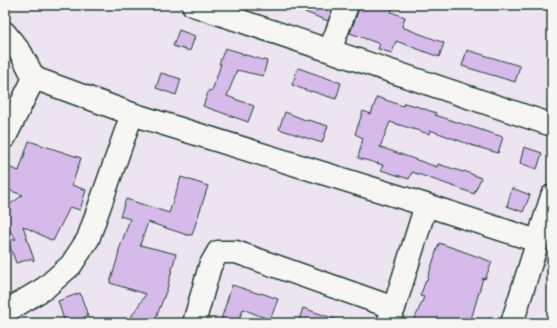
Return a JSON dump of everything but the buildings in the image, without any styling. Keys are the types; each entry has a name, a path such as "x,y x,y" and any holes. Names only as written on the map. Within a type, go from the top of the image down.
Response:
{"street":[{"path":"193,5 552,125"},
{"path":"330,50 347,5"},
{"path":"5,33 21,53 34,78 132,114 426,204 537,241"},
{"path":"5,137 34,78"},
{"path":"9,323 5,313 45,288 71,265 88,239 132,114"},
{"path":"512,323 552,196"},
{"path":"194,323 210,266 218,252 236,252 391,315 426,204"}]}
